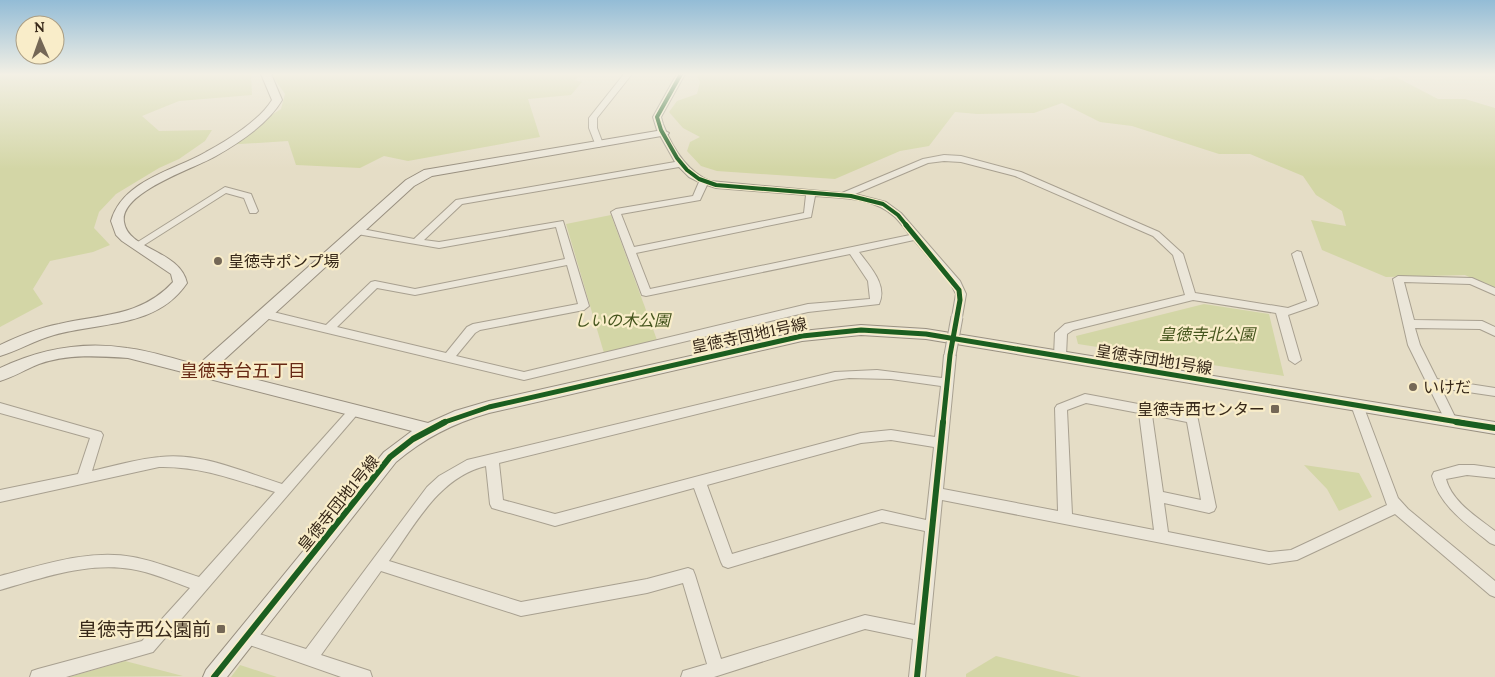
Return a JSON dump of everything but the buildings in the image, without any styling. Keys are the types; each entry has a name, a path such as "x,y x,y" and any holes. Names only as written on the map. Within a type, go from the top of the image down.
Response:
{"street":[{"path":"0,351 43,333 146,311 160,304 173,294 180,283 178,273 171,266 124,236 117,223 119,213 125,203 143,187 212,153 271,112 274,106"},
{"path":"599,144 593,128 593,118 603,106"},
{"path":"664,106 657,118 679,164 691,176 703,182 716,185 866,198 889,208 916,237 961,294 950,355 917,677"},
{"path":"202,371 410,183 428,173 663,133"},
{"path":"844,195 926,161 939,158 961,159 1018,174 1162,238 1178,254 1190,296"},
{"path":"416,242 459,202 679,164"},
{"path":"703,182 697,198 616,212 646,293 916,237"},
{"path":"138,245 225,190 248,196 253,211"},
{"path":"630,251 808,215 811,193"},
{"path":"357,231 439,245 560,223 584,306 471,330 448,358"},
{"path":"265,314 524,376 808,308 875,302 877,293 876,283 853,251"},
{"path":"1060,356 1061,333 1069,327 1187,299 1190,296 1289,312 1313,303 1297,254"},
{"path":"330,330 375,284 415,292 571,261"},
{"path":"1451,421 1414,345 1398,279 1472,281 1495,292"},
{"path":"1281,311 1295,360"},
{"path":"1409,324 1482,325 1495,332"},
{"name":"皇徳寺団地1号線","path":"214,677 390,457 407,442 428,429 452,418 489,407 758,345 838,331 862,330 926,334 1495,428"},
{"path":"0,375 38,358 59,353 80,351 128,353 428,429"},
{"path":"309,658 432,491 444,480 472,464 835,376 867,373 886,374 947,383"},
{"path":"1433,383 1495,392"},
{"path":"1064,518 1061,408 1085,398 1193,418 1209,507 1156,496"},
{"path":"1357,405 1387,492 1397,507 1495,590"},
{"path":"0,408 97,435 83,478"},
{"path":"38,677 148,647 355,410"},
{"path":"1145,410 1162,537"},
{"path":"492,460 497,504 555,520 862,438 891,435 941,443"},
{"path":"0,496 159,462 176,461 199,464 284,490"},
{"path":"1495,473 1471,470 1447,472 1439,476 1455,506 1495,539"},
{"path":"699,482 728,562 882,516 933,527"},
{"path":"936,493 1269,558 1292,556 1397,507"},
{"path":"0,583 85,563 111,561 132,563 202,585"},
{"path":"378,564 521,609 646,586 688,575 716,668"},
{"path":"689,677 865,622 922,634"},
{"path":"247,636 364,677"}],"green space":[{"path":"0,106 168,106 142,116 159,131 212,130 205,141 179,159 159,168 116,194 99,212 94,228 110,245 93,252 50,261 33,289 43,304 0,327"},
{"path":"282,106 530,106 540,137 408,161 384,156 360,168 296,165 288,141 224,145 281,109"},
{"path":"674,106 1055,106 1034,113 977,114 955,112 929,146 900,151 835,179 717,171 701,166 687,151 690,142 700,137 683,128 669,112"},
{"path":"1067,106 1487,106 1495,108 1495,289 1465,275 1386,277 1322,250 1311,220 1346,226 1342,211 1316,195 1303,176 1250,154 1219,154 1132,126 1100,122"},
{"name":"しいの木公園","path":"611,215 657,340 604,353 566,224"},
{"name":"皇徳寺北公園","path":"1204,304 1269,314 1284,376 1078,344 1076,336"},
{"path":"1304,465 1359,473 1372,497 1339,511 1327,489"},
{"path":"996,656 1081,677 966,677 966,674"},
{"path":"125,661 183,676 69,677"},
{"path":"240,665 277,677 231,677"}],"cycle path":[{"path":"663,106 657,117 660,127 672,151 682,165 699,179 716,185 851,196 883,204 898,215 959,290 960,300 950,355 917,677"},
{"path":"214,677 390,457 424,432 448,420 489,407 802,336 861,330 926,334 1495,428"}],"place":[{"name":"皇徳寺ポンプ場","path":"218,261"},
{"name":"いけだ","path":"1413,387"},
{"name":"皇徳寺西センター","path":"1275,409"},
{"name":"皇徳寺西公園前","path":"221,629"}],"district":[{"name":"皇徳寺台五丁目","path":"243,370"}]}
